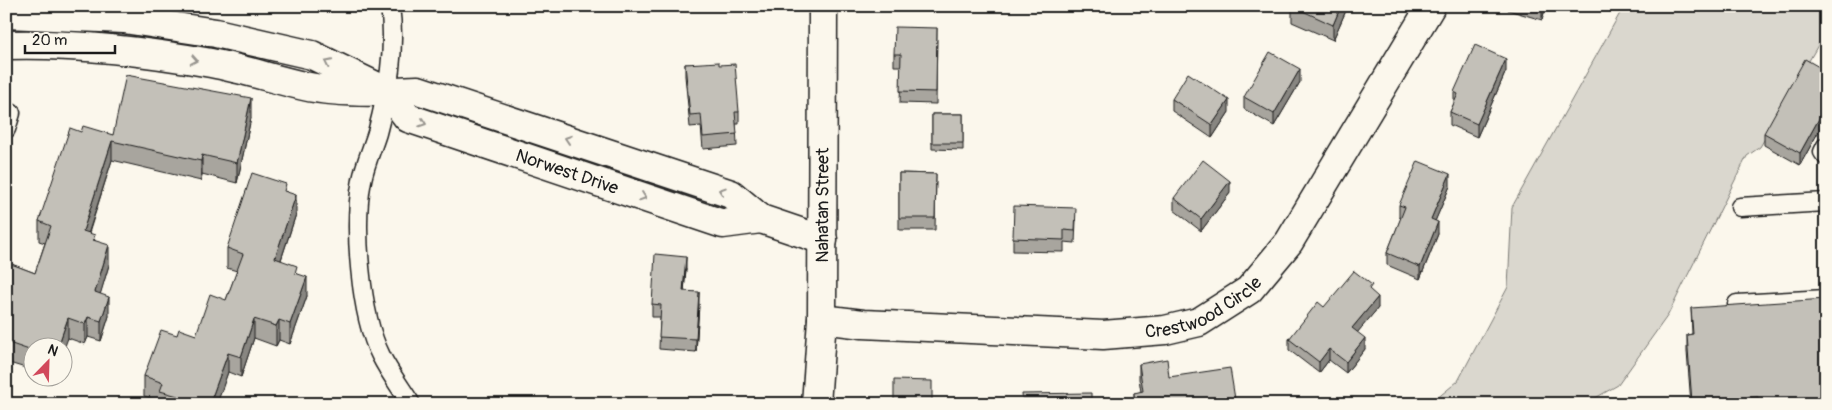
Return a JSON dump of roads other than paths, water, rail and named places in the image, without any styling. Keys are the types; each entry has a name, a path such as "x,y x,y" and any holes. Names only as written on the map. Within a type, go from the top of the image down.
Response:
{"street":[{"name":"Nahatan Street","path":"816,404 822,319 823,6"},
{"name":"Crestwood Circle","path":"822,319 863,324 1103,335 1165,330 1199,322 1249,290 1289,242 1431,6"},
{"name":"Norwest Drive","path":"6,14 124,19 216,33 312,55 388,92 408,118 724,224 760,219 822,240"},
{"path":"6,45 122,50 211,63 306,86 388,92"}],"lane":[{"path":"390,6 392,29 388,92 362,180 360,195 362,279 376,344 381,356 411,404"},
{"path":"1826,146 1823,152 1826,156"},
{"path":"1740,207 1826,202"},
{"path":"1736,304 1826,299"}]}
